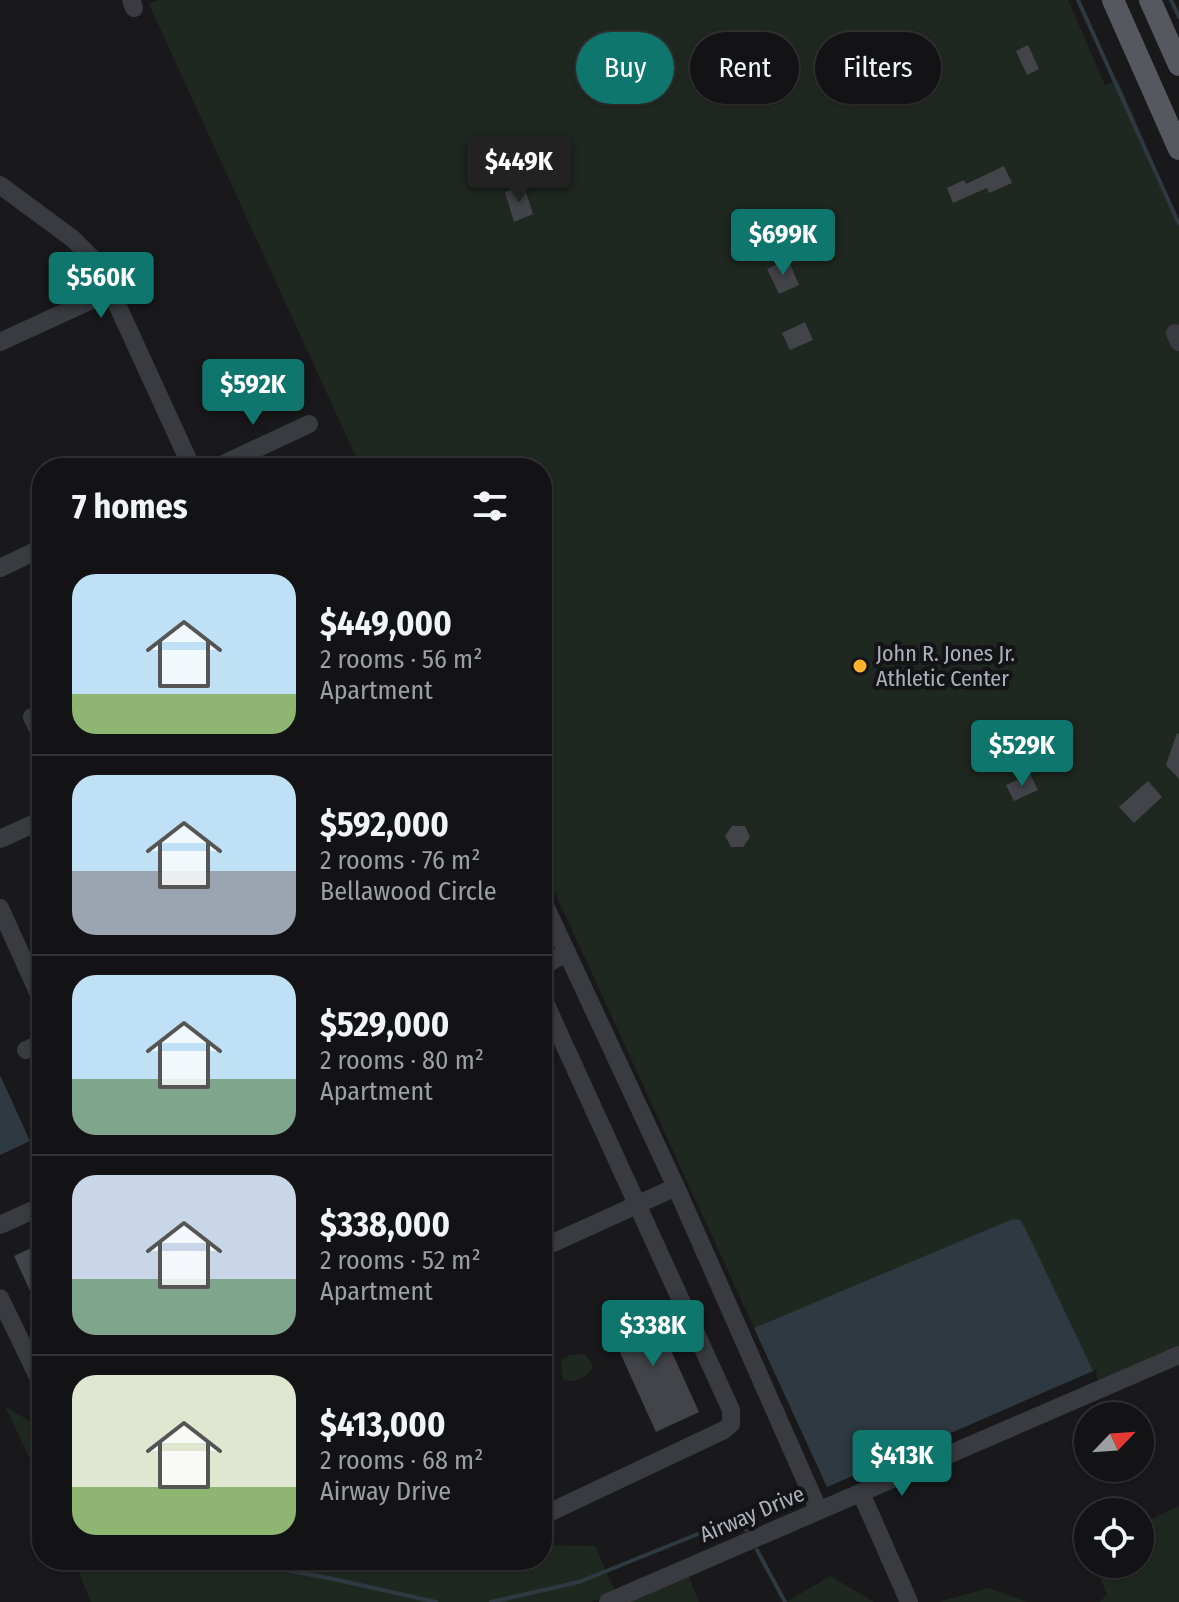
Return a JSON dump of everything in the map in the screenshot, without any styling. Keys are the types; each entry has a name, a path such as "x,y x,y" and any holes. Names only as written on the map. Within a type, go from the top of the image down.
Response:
{"main road":[{"path":"1113,0 1179,149"},
{"path":"1123,0 1135,11 1152,4 1174,42 1179,65"},
{"path":"1145,73 1168,98 1179,123"}],"street":[{"path":"0,185 73,239 93,259 111,291 187,458"},
{"path":"0,342 111,291"},
{"path":"236,458 309,424"},
{"path":"0,568 32,553"},
{"path":"0,839 32,825"},
{"path":"0,908 32,979"},
{"path":"552,920 676,1187 819,1511"},
{"path":"552,961 567,952"},
{"path":"552,1018 731,1410 731,1424 710,1438 552,1511"},
{"path":"552,1243 676,1187"},
{"path":"0,1225 32,1211"},
{"path":"0,1298 32,1364"},
{"name":"Airway Drive","path":"608,1602 1179,1355"},
{"path":"861,1493 909,1602"}],"shaded area":[{"name":"John R. Jones Jr. Athletic Center","path":"158,0 1068,0 1105,85 1118,80 1179,222 1179,1347 1099,1382 1097,1369 827,1487 552,886 552,458 356,458 149,4"},
{"path":"0,1075 30,1141 0,1155"},
{"path":"1013,1219 1020,1220 1026,1230 1093,1371 827,1487 754,1328"},
{"path":"585,1354 593,1366 588,1373 576,1380 563,1380 561,1360 570,1355"},
{"path":"5,1406 32,1423 32,1464"},
{"path":"1179,1506 1179,1602 1100,1602 1107,1594 1100,1578 1154,1578 1154,1518"},
{"path":"552,1545 595,1546 615,1592 591,1602 91,1602 78,1570 552,1570"},
{"path":"688,1575 699,1602 626,1602"},
{"path":"830,1576 874,1602 787,1602"},
{"path":"988,1588 1027,1602 939,1602"}],"building":[{"path":"1028,45 1039,69 1027,75 1016,51"},
{"path":"1004,166 1012,183 989,193 987,188 953,203 947,188 964,180 966,184"},
{"path":"524,186 533,214 514,222 505,192"},
{"path":"788,259 799,285 779,294 767,269"},
{"path":"805,322 813,340 790,350 782,333"},
{"path":"1179,734 1179,779 1166,765"},
{"path":"1030,774 1038,790 1014,801 1006,785"},
{"path":"1148,781 1162,797 1134,823 1119,807"},
{"path":"732,826 745,826 750,837 743,847 731,847 725,836"},
{"path":"32,1248 32,1295 14,1256"},
{"path":"650,1304 699,1412 656,1432 607,1324"}],"waterway":[{"path":"1078,0 1179,224"},
{"path":"1171,0 1179,17"},
{"path":"491,1602 579,1582 708,1530 741,1520 746,1530"},
{"path":"757,1550 785,1602"},
{"path":"284,1570 436,1602"}],"place":[{"name":"John R. Jones Jr. Athletic Center","path":"860,666"}]}
